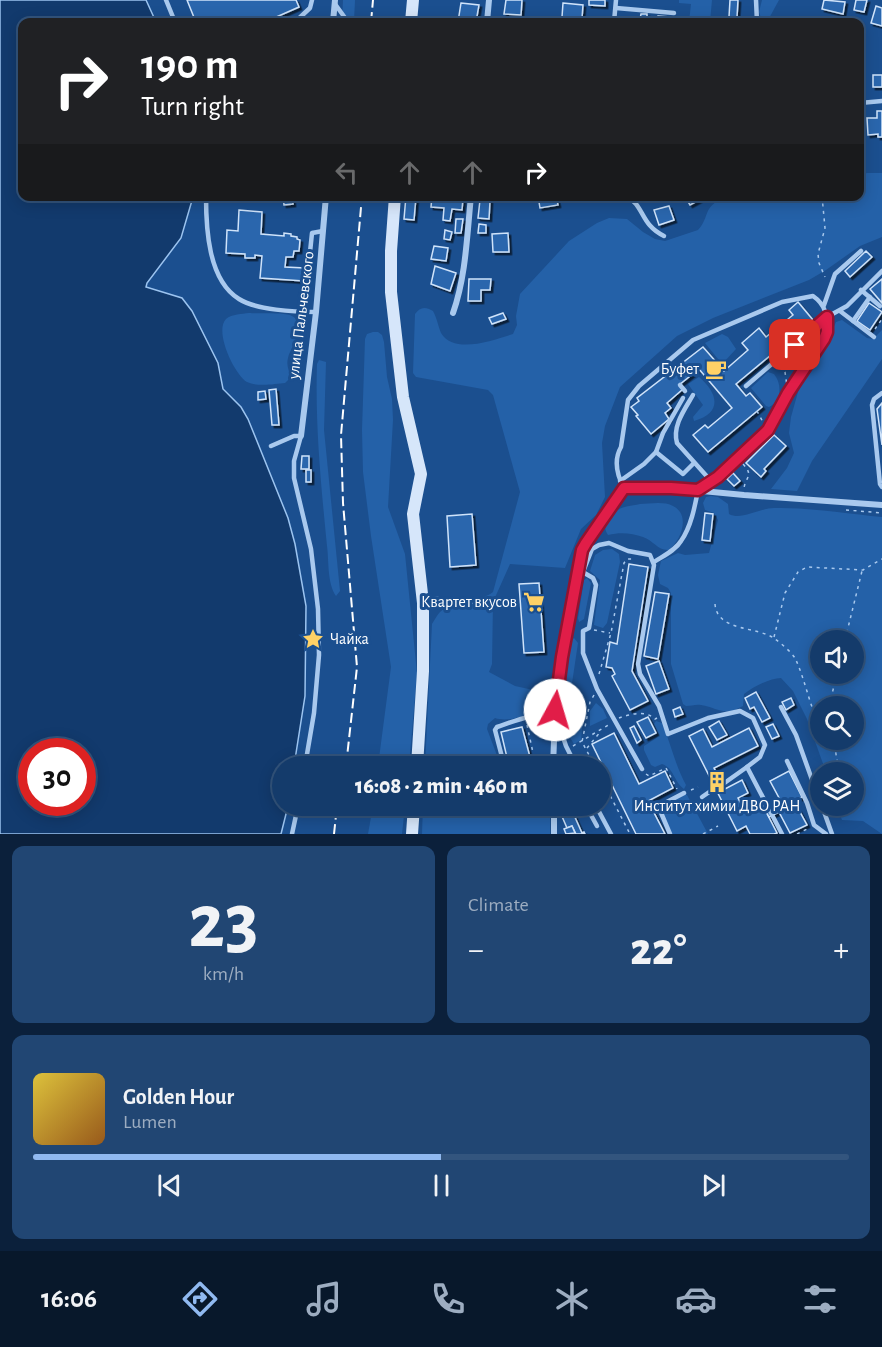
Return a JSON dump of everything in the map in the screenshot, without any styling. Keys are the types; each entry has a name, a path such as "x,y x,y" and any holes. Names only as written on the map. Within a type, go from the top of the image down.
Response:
{"main road":[{"path":"411,18 413,0"},
{"path":"395,201 391,292 403,398 421,474 413,514 423,598 423,671 418,756"},
{"path":"412,834 413,816"}],"street":[{"path":"487,18 489,0"},
{"path":"333,18 335,2"},
{"name":"улица Пальчевского","path":"300,436 316,312 326,201"},
{"path":"453,313 458,301 463,270 470,201"},
{"path":"553,756 555,713 562,657 586,543 624,488 671,488 882,505"},
{"path":"554,816 554,834"}],"lane":[{"path":"166,0 173,18"},
{"path":"299,18 310,8 312,0"},
{"path":"615,18 616,0"},
{"path":"756,0 757,18"},
{"path":"335,2 345,18"},
{"path":"616,8 674,13"},
{"path":"864,103 882,101"},
{"path":"206,201 207,238 213,263 236,298 253,305 316,312"},
{"path":"632,201 651,228 664,236"},
{"path":"309,262 312,233 323,231"},
{"path":"824,306 835,274 861,251"},
{"path":"746,386 827,317 840,311 882,271"},
{"path":"861,290 880,306"},
{"path":"624,488 616,473 628,400 639,386 693,340 782,302 813,296 824,306 827,317 827,332 824,339 788,393 768,430 739,459 698,490 692,515 682,540 654,562"},
{"path":"853,321 870,297"},
{"path":"840,311 872,336"},
{"path":"663,365 671,374"},
{"path":"680,385 685,391"},
{"path":"882,393 874,399 872,405 882,487"},
{"path":"693,396 676,427 675,437 677,443 711,481"},
{"path":"620,481 644,464 656,452 663,432 683,398"},
{"path":"271,446 294,436 300,436 294,461 294,478 311,549 318,609 319,655 314,713 307,756"},
{"path":"656,452 684,474 694,463"},
{"path":"642,769 597,689 584,652 583,631 589,628 596,585 593,578 580,571 592,549 609,543 628,551 650,555 654,562 638,664 640,674 659,706 668,734 708,718 740,711 753,718 765,745 760,757 723,784"},
{"path":"423,598 503,604"},
{"path":"781,707 796,735 810,774"},
{"path":"502,756 495,730 497,727 526,718 555,713 570,756"},
{"path":"787,761 807,802 814,825 826,834"},
{"path":"747,767 782,834"},
{"path":"702,796 715,788"},
{"path":"670,834 659,808 682,794"},
{"path":"292,834 296,816"},
{"path":"592,816 597,826"},
{"path":"601,816 611,834"},
{"path":"825,816 832,834"}],"path":[{"path":"823,201 825,228 818,254 824,274"},
{"path":"872,336 882,319"},
{"path":"779,358 785,372 788,393"},
{"path":"757,411 768,430"},
{"path":"739,459 750,476 744,486 744,495"},
{"path":"592,675 600,673 611,633 624,563 629,558 637,560"},
{"path":"773,638 785,593 798,572 807,567 863,570 882,559"},
{"path":"848,630 863,570"},
{"path":"715,604 717,613 724,622 773,638 794,656 810,704"},
{"path":"589,628 611,633"},
{"path":"590,756 582,742 590,702 597,689"},
{"path":"526,718 534,756"},
{"path":"586,748 602,730"},
{"path":"567,750 582,742"},
{"path":"642,769 649,776 666,768 682,794 698,787"},
{"path":"611,797 630,834"},
{"path":"703,834 718,826"},
{"path":"797,834 806,830"}],"shaded area":[{"path":"0,0 146,0 154,18 18,18 18,201 192,201 181,238 146,287 182,298 192,311 218,363 223,389 241,407 248,419 288,518 295,544 306,606 305,696 296,756 272,756 272,816 286,816 281,834 0,834"},
{"path":"343,0 355,0 354,18 342,18"},
{"path":"679,0 712,0 710,18 689,18 691,4 679,3"},
{"path":"762,0 779,0 769,18 761,18 759,12"},
{"path":"882,173 882,237 860,246 809,280 713,318 677,336 620,387 605,426 602,443 605,497 596,515 581,529 565,568 510,564 493,602 492,664 489,672 515,686 538,691 544,698 544,706 514,719 495,718 488,724 487,729 497,756 425,756 432,624 439,613 446,608 481,598 493,592 520,492 493,395 488,390 416,377 413,373 415,314 423,308 433,311 441,333 447,340 464,345 513,334 517,325 516,316 520,294 569,241 609,218 627,219 655,239 665,241 698,230 710,208 718,201 864,201 864,174"},
{"path":"249,313 284,314 297,320 300,331 287,361 291,377 285,383 251,384 242,377 231,362 222,333 223,325 231,316"},
{"path":"842,320 867,338 873,339 882,330 882,359 812,461 797,491 771,489 787,468 794,453 789,433 791,417 802,382 816,366 836,322"},
{"path":"378,332 382,335 392,399 388,507 405,554 417,673 410,756 379,756 391,667 363,472 362,430 367,334"},
{"path":"722,334 728,337 736,349 724,362 718,359 705,343"},
{"path":"813,335 816,335 816,339 808,353 800,361 791,365 791,358"},
{"path":"319,360 326,362 324,430 340,591 336,596 331,585 329,571 319,455 317,364"},
{"path":"768,372 777,378 779,387 776,400 769,407 751,388"},
{"path":"699,377 710,390 714,402 710,413 694,421 693,417 703,405 688,384"},
{"path":"706,497 718,497 728,504 729,514 734,516 787,508 882,517 882,834 863,821 842,820 841,816 864,816 864,762 822,762 818,750 864,750 864,696 810,696 810,727 793,691 781,678 767,681 748,691 744,694 743,706 731,711 683,704 671,664 671,593 668,588 660,584 658,575 661,561 678,553 685,555 709,553 718,520 714,513 705,510 703,503"},
{"path":"656,503 673,506 682,515 680,534 669,550 662,549 647,538 635,535 621,533 608,535 605,525 613,513 620,508"},
{"path":"612,549 619,554 620,562 607,623 603,628 594,625 600,580 590,571 595,555 603,550"},
{"path":"587,578 591,583 584,619 579,622 584,580"},
{"path":"574,638 578,643 571,690 585,699 581,740 574,744 569,736 562,695"},
{"path":"596,703 603,709 607,718 590,726 590,711"},
{"path":"656,721 662,723 686,785 684,789 666,766 651,765 644,750 644,746 659,735 654,724"},
{"path":"682,793 687,795 708,834 672,834 658,804"},
{"path":"371,816 404,816 402,834 368,834"},
{"path":"423,816 550,816 550,834 422,834"}],"building":[{"path":"187,0 296,0 299,7 274,18 194,18"},
{"path":"506,0 522,0 521,15 504,14"},
{"path":"589,0 605,0 605,6 589,5"},
{"path":"730,0 738,0 737,17 729,17"},
{"path":"824,0 845,2 843,14 822,9"},
{"path":"856,0 867,0 864,12 854,10"},
{"path":"461,3 479,5 477,18 459,18"},
{"path":"563,3 583,5 582,18 562,17"},
{"path":"876,6 882,8 882,26 871,23"},
{"path":"641,14 647,14 647,18 640,18"},
{"path":"873,75 882,75 882,87 873,87"},
{"path":"877,111 882,111 882,137 878,137 878,134 868,135 867,118 877,118"},
{"path":"284,201 293,201 293,204 284,205"},
{"path":"406,201 416,201 414,220 404,219"},
{"path":"432,201 463,201 462,210 452,209 450,221 443,220 444,208 431,207"},
{"path":"480,201 490,201 489,219 478,218"},
{"path":"539,201 557,201 558,205 540,208"},
{"path":"669,206 674,220 659,225 654,210"},
{"path":"239,210 262,212 261,234 284,236 284,233 291,234 300,240 299,251 294,251 293,257 286,257 285,267 305,268 304,281 260,278 262,256 255,255 255,258 245,258 245,254 226,253 227,230 238,231"},
{"path":"456,219 463,219 461,233 455,233"},
{"path":"479,224 486,225 486,233 478,233"},
{"path":"445,230 452,232 450,240 444,239"},
{"path":"508,233 509,252 493,252 492,234"},
{"path":"434,246 448,248 446,261 431,259"},
{"path":"866,251 872,257 850,277 845,271"},
{"path":"435,266 456,273 450,291 431,284"},
{"path":"469,279 491,279 490,290 481,290 481,301 468,301"},
{"path":"882,279 882,303 870,289"},
{"path":"798,302 813,320 736,384 746,396 750,393 762,407 708,452 693,435 705,425 708,428 732,408 699,369 679,385 683,389 667,403 671,408 665,413 669,419 651,434 636,416 638,415 631,407 639,401 637,398 703,347 724,371 748,350 742,343 759,328 766,337 793,315 789,310"},
{"path":"869,303 882,312 870,330 857,321"},
{"path":"503,313 506,319 492,324 489,318"},
{"path":"276,389 279,425 272,425 269,390"},
{"path":"265,391 266,399 258,400 258,392"},
{"path":"882,403 882,445 877,409"},
{"path":"774,435 786,446 764,469 766,471 761,477 746,463"},
{"path":"302,456 309,456 309,469 301,469"},
{"path":"306,470 311,470 311,482 306,482"},
{"path":"733,473 740,481 734,486 727,479"},
{"path":"705,513 713,514 710,541 702,540"},
{"path":"472,514 476,565 450,567 447,516"},
{"path":"629,564 648,567 632,671 648,701 630,710 612,676 615,674 612,668 606,667 610,642 617,644"},
{"path":"539,583 544,652 524,653 519,584"},
{"path":"655,592 669,594 658,659 644,656"},
{"path":"659,661 669,689 656,694 646,666"},
{"path":"756,692 770,718 762,722 754,707 750,709 745,698"},
{"path":"791,698 794,705 786,710 782,702"},
{"path":"680,707 683,714 675,717 673,710"},
{"path":"648,717 656,733 646,738 637,722"},
{"path":"719,721 727,735 717,740 709,727"},
{"path":"773,724 779,736 772,739 766,727"},
{"path":"634,726 641,740 637,743 630,728"},
{"path":"522,727 530,756 507,756 501,732"},
{"name":"Институт химии ДВО РАН","path":"749,728 758,746 714,768 725,789 742,780 748,793 738,798 746,813 762,804 777,833 774,834 750,834 746,826 737,831 689,736 703,729 712,747"},
{"path":"614,733 639,784 665,771 673,788 648,801 665,834 636,834 611,783 611,756 598,756 592,744"},
{"name":"Институт химии ДВО РАН","path":"789,771 802,797 794,801 807,825 790,833 779,812 785,809 770,781"},
{"path":"782,803 785,809 769,817 766,811"},
{"path":"562,816 574,816 582,833 585,834 576,834 572,826 567,828"},
{"path":"572,826 575,833 566,834 564,829"}],"railway":[{"path":"371,18 373,0"},
{"path":"347,756 357,667 343,503 341,435 362,201"},
{"path":"334,834 336,816"}],"place":[{"name":"Буфет","path":"716,369"},
{"name":"Квартет вкусов","path":"534,602"},
{"name":"Чайка","path":"313,639"},
{"name":"Институт химии ДВО РАН","path":"717,782"}],"route":[{"path":"555,710 562,657 582,550 586,543 624,488 698,490 739,459 768,430 788,393 824,339 828,325 827,317 795,345"}]}
